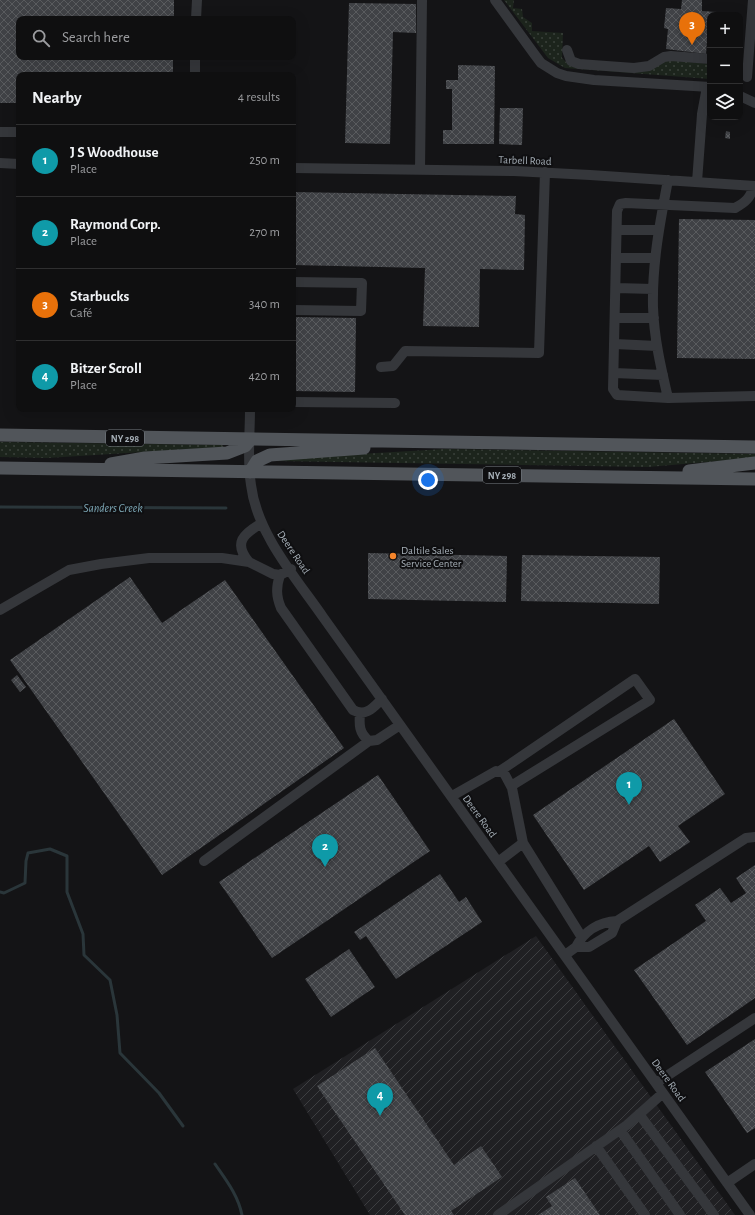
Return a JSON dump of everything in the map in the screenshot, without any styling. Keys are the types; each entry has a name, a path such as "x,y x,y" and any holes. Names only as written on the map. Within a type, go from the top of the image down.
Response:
{"main road":[{"name":"NY 298","path":"0,435 755,447"},
{"path":"75,469 145,458 227,453 245,446 250,440"},
{"path":"250,472 257,461 270,455 342,451 417,442"},
{"path":"644,477 755,463"},
{"name":"NY 298","path":"0,468 755,479"}],"street":[{"path":"196,16 197,0"},
{"path":"420,170 422,0"},
{"path":"495,0 541,63 557,73 594,80 707,87"},
{"path":"747,77 744,61 753,0"},
{"path":"567,50 571,61 580,64 634,68 648,66 664,57 671,56 707,59"},
{"path":"195,60 195,72"},
{"path":"697,182 702,114 707,95"},
{"path":"743,97 755,103"},
{"path":"0,132 16,132"},
{"path":"0,163 16,164"},
{"name":"Tarbell Road","path":"296,168 545,172 755,186"},
{"path":"381,367 393,366 405,351 539,353 545,172"},
{"path":"668,180 655,258 654,289 654,318 657,346 668,398"},
{"path":"755,186 750,198 745,203 735,208 664,204 620,204 617,211 614,344 614,389 617,395 668,398 755,396"},
{"path":"617,230 659,230"},
{"path":"616,258 655,258"},
{"path":"296,282 362,283 362,311 296,310"},
{"path":"616,288 654,289"},
{"path":"615,318 654,318"},
{"path":"614,344 657,346"},
{"path":"614,374 663,375"},
{"path":"296,402 395,403"},
{"name":"Deere Road","path":"250,412 250,472 255,505 262,523 291,569 400,725 750,1215"},
{"path":"262,523 247,532 242,540 242,554 250,562 272,574 280,574 291,569"},
{"path":"0,610 69,570 149,558 222,558 250,562"},
{"path":"280,574 277,584 277,597 281,608 353,710 360,714 368,712 382,699"},
{"path":"452,796 500,771 636,679 650,700 511,786"},
{"path":"360,714 359,724 362,736 369,741"},
{"path":"204,861 369,741 377,740 400,725"},
{"path":"500,771 504,773 511,786 523,843 581,936"},
{"path":"565,955 576,947 581,936 604,922 617,921 746,838 755,837"},
{"path":"498,862 523,843"},
{"path":"576,947 589,947 612,933 617,921"},
{"path":"656,1083 755,1018"},
{"path":"498,1215 620,1130 663,1093"},
{"path":"639,1114 714,1215"},
{"path":"620,1130 680,1215"},
{"path":"596,1146 645,1215"},
{"path":"728,1183 755,1164"}],"shaded area":[{"path":"504,0 514,0 513,8 522,9 523,17 532,23 532,31 563,33 562,58 570,66 639,72 667,60 707,64 707,79 565,68 548,58"},
{"path":"0,442 222,445 224,447 47,458 0,457"},
{"path":"445,449 755,454 755,458 648,467 274,461 274,459"},
{"path":"536,936 735,1215 370,1215 293,1089"}],"building":[{"path":"0,0 174,0 174,16 16,16 16,60 173,60 173,72 16,72 16,103 0,103"},
{"path":"682,0 702,0 702,11 716,12 707,12 706,54 666,49 668,29 664,28 666,8 681,9"},
{"path":"349,3 416,4 416,33 393,32 390,144 345,143"},
{"path":"458,65 495,66 494,144 443,144 443,130 452,130 452,89 446,89 446,80 458,80"},
{"path":"500,108 523,108 522,145 499,144"},
{"path":"726,131 730,132 730,139 725,138"},
{"path":"296,192 516,196 515,214 525,215 524,270 480,269 479,327 423,326 425,268 296,265"},
{"path":"679,219 755,220 755,359 677,358"},
{"path":"296,317 356,318 355,392 296,391"},
{"path":"368,553 507,556 506,602 368,599"},
{"path":"522,555 660,557 659,604 521,601"},
{"path":"130,577 162,623 225,580 344,748 162,875 10,660"},
{"path":"17,675 26,687 20,692 11,680"},
{"path":"674,719 725,794 678,826 690,842 660,862 649,846 584,890 533,815"},
{"path":"378,775 430,851 272,958 219,882"},
{"path":"755,865 755,998 687,1045 634,970 706,921 695,905 720,888 731,903 746,893 736,878"},
{"path":"440,874 459,902 466,897 482,922 396,979 366,936 360,940 354,932"},
{"path":"349,949 375,987 331,1017 305,979"},
{"path":"755,1039 755,1128 747,1133 705,1072"},
{"path":"375,1048 454,1165 481,1146 502,1177 451,1211 454,1215 405,1215 317,1086"},
{"path":"575,1178 600,1215 538,1215 552,1206 546,1197"}],"waterway":[{"name":"Sanders Creek","path":"0,507 226,508"},
{"path":"0,892 4,893 25,883 28,853 50,849 67,856 67,892 83,934 84,955 110,980 117,1015 120,1053 159,1093 183,1126"},
{"path":"215,1164 235,1194 242,1215"}],"place":[{"name":"Starbucks","path":"692,45"},
{"name":"Daltile Sales Service Center","path":"393,556"},
{"name":"J S Woodhouse","path":"629,805"},
{"name":"Raymond Corp.","path":"325,867"},
{"name":"Bitzer Scroll","path":"380,1116"}]}
